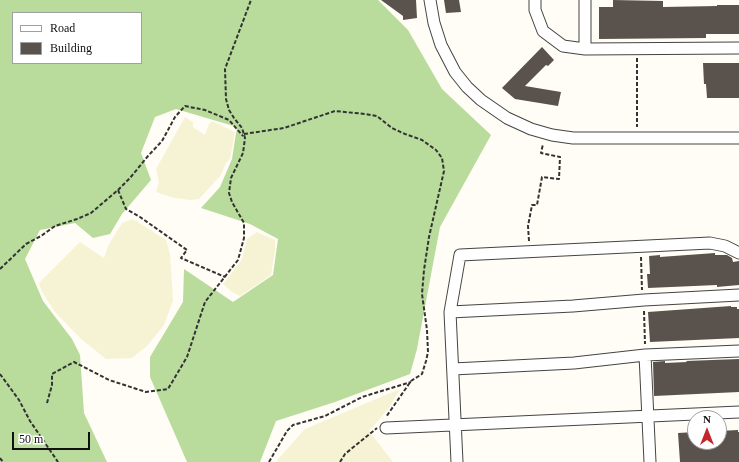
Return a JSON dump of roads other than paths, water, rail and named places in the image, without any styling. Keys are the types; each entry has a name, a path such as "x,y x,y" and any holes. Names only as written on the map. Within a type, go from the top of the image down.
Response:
{"street":[{"path":"430,0 434,23 441,45 455,72 467,87 481,100 507,118 531,130 573,138 739,138"},
{"path":"535,0 535,10 543,31 563,46 586,49 739,48"},
{"path":"585,0 586,49"},
{"path":"457,462 450,312 460,256 710,243 725,246 739,253"},
{"path":"450,312 573,306 644,300 739,296"},
{"path":"453,369 574,363 645,355 739,351"},
{"path":"645,355 650,462"},
{"path":"384,424 455,426 739,412"}]}
